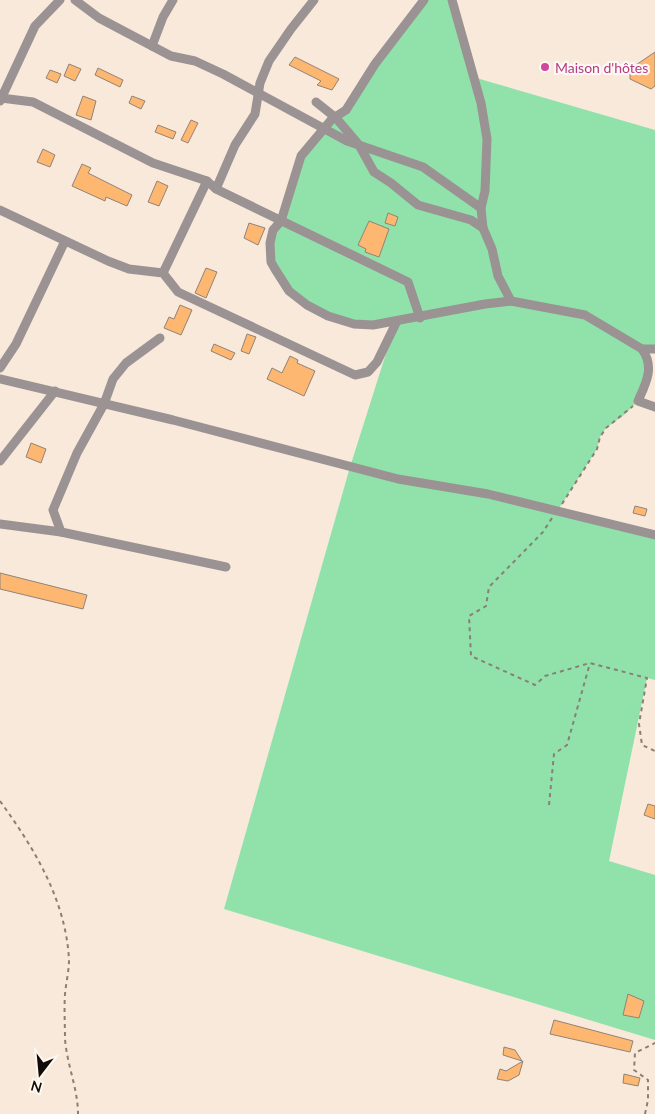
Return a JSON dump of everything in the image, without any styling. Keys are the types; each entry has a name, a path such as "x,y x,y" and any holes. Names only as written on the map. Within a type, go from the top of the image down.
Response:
{"street":[{"path":"60,0 35,26 0,100 33,102 153,163 207,181 216,189 408,282 420,318"},
{"path":"75,0 99,18 171,56 195,61 347,141 423,167 481,208"},
{"path":"152,46 163,17 173,0"},
{"path":"216,189 235,145 255,114 258,94 269,61 314,0"},
{"path":"424,0 376,64 346,110 325,128 301,156 280,221 273,230 270,242 270,262 289,291 307,305 328,316 354,324 373,325 511,301 586,316 642,349 648,357 650,369 638,401 655,407"},
{"path":"452,0 481,103 486,138 486,192 481,208 483,228 492,249 496,271 511,301"},
{"path":"316,102 336,118 360,145 374,172 418,205 471,220 483,228"},
{"path":"163,273 207,181"},
{"path":"0,210 129,270 163,273 178,292 355,375 368,372 377,362 397,321"},
{"path":"0,368 16,344 65,241"},
{"path":"61,532 53,510 114,379 126,362 160,338"},
{"path":"642,349 655,349"},
{"path":"0,379 173,420 398,479 488,494 558,510 585,519 655,534"},
{"path":"0,461 55,391"},
{"path":"0,524 61,532 226,567"}],"path":[{"path":"638,401 624,415 606,428 600,437 596,449 543,532 489,587 486,606 469,616 471,656 535,685 545,676 590,663 647,678 639,724 642,745 655,751"},
{"path":"549,805 554,754 567,745 590,663"},
{"path":"0,801 43,868 58,899 69,961 64,1013 65,1037 68,1064 79,1103 78,1114"},
{"path":"645,1114 648,1100 648,1080 634,1070 636,1053 655,1043"}],"green space":[{"path":"424,0 451,0 473,77 655,130 655,349 643,349 650,369 638,401 624,415 606,428 600,437 597,449 558,510 655,535 655,680 647,678 609,861 655,875 655,1040 224,909 350,467 396,322 359,324 307,305 275,269 270,243 301,156 346,110"}],"building":[{"path":"655,52 655,86 651,89 630,79 630,69"},
{"path":"295,57 339,79 332,90 317,85 321,81 289,65"},
{"path":"69,64 81,69 75,81 64,76"},
{"path":"98,68 123,80 120,87 95,75"},
{"path":"50,70 61,74 57,83 46,78"},
{"path":"83,96 96,101 91,120 76,115"},
{"path":"132,96 145,101 141,109 129,103"},
{"path":"191,120 198,123 188,143 181,140"},
{"path":"158,125 176,132 173,139 155,132"},
{"path":"43,149 55,155 50,167 37,162"},
{"path":"82,164 91,168 88,173 132,195 127,206 106,197 105,201 72,186"},
{"path":"157,181 168,186 159,206 148,202"},
{"path":"388,213 398,217 395,226 385,223"},
{"path":"369,221 389,229 379,257 365,252 366,249 358,245"},
{"path":"249,223 265,228 258,245 244,238"},
{"path":"206,268 217,272 206,298 195,293"},
{"path":"180,305 192,310 181,335 164,328 169,317 174,319"},
{"path":"247,334 256,337 249,354 241,351"},
{"path":"214,344 235,353 231,360 211,351"},
{"path":"290,356 298,360 297,363 315,371 304,396 267,379 272,368 282,373"},
{"path":"31,443 46,449 41,463 26,457"},
{"path":"635,506 647,509 645,516 633,513"},
{"path":"0,573 87,595 83,609 0,589"},
{"path":"648,804 655,806 655,819 644,815"},
{"path":"628,994 644,1001 639,1018 623,1015"},
{"path":"554,1020 633,1041 630,1052 550,1034"},
{"path":"504,1047 515,1050 522,1061 503,1055"},
{"path":"523,1061 519,1075 508,1081 497,1079 500,1069 506,1071"},
{"path":"624,1074 640,1078 638,1086 623,1083"}],"place":[{"name":"Maison d'hôtes","path":"545,67"}]}
